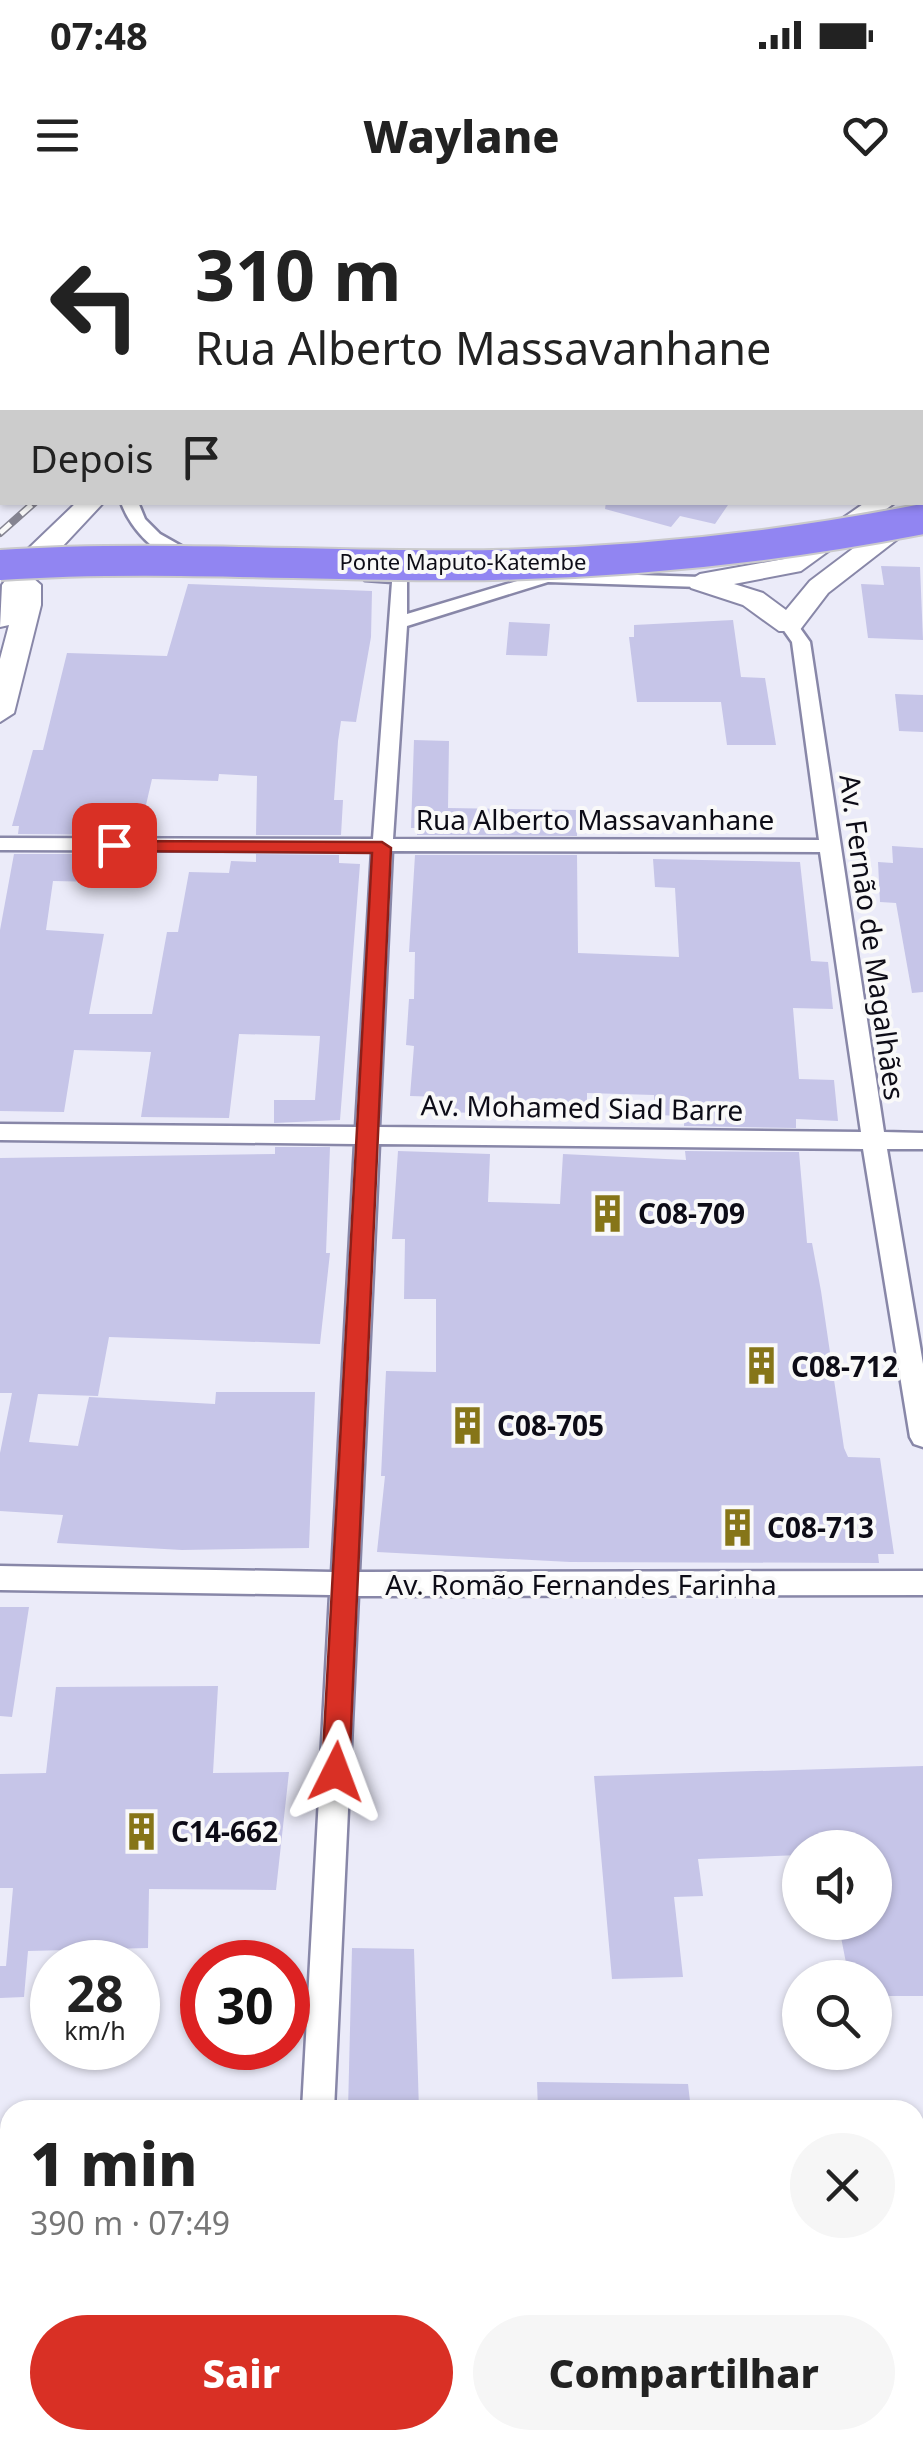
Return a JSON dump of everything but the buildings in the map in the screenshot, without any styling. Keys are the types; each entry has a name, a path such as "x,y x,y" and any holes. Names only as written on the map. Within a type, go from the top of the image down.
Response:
{"highway":[{"name":"Ponte Maputo-Katembe","path":"10,561 660,544 778,532 923,506"},
{"name":"Ponte Maputo-Katembe","path":"10,561 652,560 773,549 923,519"}],"main road":[{"path":"10,561 41,550 89,505"},
{"path":"700,582 792,565 880,505"},
{"path":"700,582 753,599 789,625 819,587 923,506"},
{"path":"0,619 10,561"},
{"path":"0,713 28,604 10,561"}],"street":[{"path":"130,505 131,513 164,546 187,558 246,574 401,577 382,848 319,2100"},
{"path":"398,622 548,577 700,582"},
{"name":"Av. Fernão de Magalhães","path":"789,625 801,642 857,1018 870,1141 923,1437"},
{"name":"Rua Alberto Massavanhane","path":"0,844 382,848 829,846"},
{"name":"Av. Mohamed Siad Barre","path":"0,1132 923,1141"},
{"name":"Av. Romão Fernandes Farinha","path":"0,1578 345,1584 923,1583"}],"railway":[{"path":"0,533 32,505"}],"place":[{"name":"C08-709","path":"608,1213"},
{"name":"C08-712","path":"761,1366"},
{"name":"C08-705","path":"467,1425"},
{"name":"C08-713","path":"737,1527"},
{"name":"C14-662","path":"141,1831"}],"route":[{"path":"114,845 382,848 336,1772"}]}
